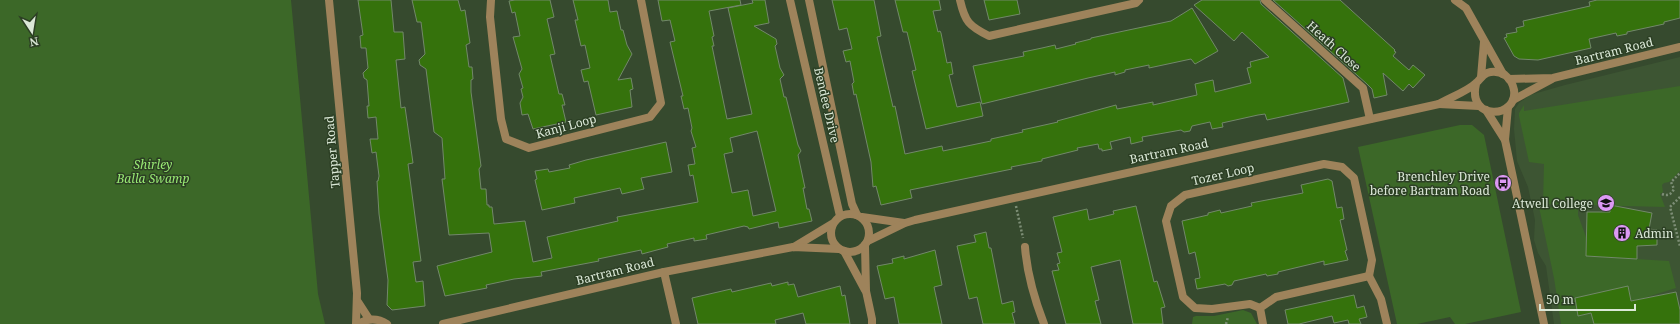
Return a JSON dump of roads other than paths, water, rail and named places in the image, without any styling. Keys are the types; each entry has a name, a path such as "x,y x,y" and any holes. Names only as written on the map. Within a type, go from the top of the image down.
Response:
{"street":[{"name":"Tapper Road","path":"329,0 358,302 358,324"},
{"name":"Kanji Loop","path":"491,0 490,17 501,119 506,139 529,148 650,117 661,103 641,0"},
{"name":"Bendee Drive","path":"790,0 840,216"},
{"name":"Bendee Drive","path":"809,0 852,204 859,216"},
{"path":"960,0 964,17 973,28 989,36 1136,3 1139,0"},
{"name":"Heath Close","path":"1265,0 1363,88 1370,119"},
{"path":"1455,0 1466,8 1484,42 1513,85 1515,93 1510,104 1505,140 1544,324"},
{"path":"1484,42 1478,81 1474,91 1475,99 1505,140"},
{"name":"Bartram Road","path":"1506,76 1553,78 1680,47"},
{"path":"1478,81 1487,73 1495,72 1506,76"},
{"name":"Bartram Road","path":"1510,104 1553,78"},
{"name":"Bartram Road","path":"866,243 905,223 1438,104 1478,81"},
{"name":"Bartram Road","path":"1438,104 1483,108"},
{"path":"1483,108 1494,112 1501,111 1510,104"},
{"name":"Tozer Loop","path":"1260,308 1250,304 1212,309 1196,308 1183,297 1166,220 1171,206 1185,195 1324,164 1342,167 1354,178 1372,260 1369,276"},
{"path":"866,243 858,251 842,250 835,246 830,235 832,224 840,216 846,214 859,216 869,228 866,243 866,291 872,324"},
{"name":"Bartram Road","path":"859,216 905,223"},
{"name":"Bartram Road","path":"793,248 832,224"},
{"path":"1025,247 1027,271 1035,301 1044,324"},
{"name":"Bartram Road","path":"443,324 664,272 793,248 842,250"},
{"path":"842,250 866,291"},
{"path":"664,272 676,324"},
{"path":"1263,324 1260,308 1276,297 1369,276 1381,299 1387,324"},
{"name":"Tapper Road","path":"358,302 369,319"},
{"path":"358,324 369,319 377,319 387,324"}],"place":[{"name":"Brenchley Drive before Bartram Road","path":"1503,183"},
{"name":"Atwell College","path":"1606,203"},
{"name":"Admin","path":"1622,233"}],"park label":[{"name":"Shirley Balla Swamp","path":"153,171"}]}
